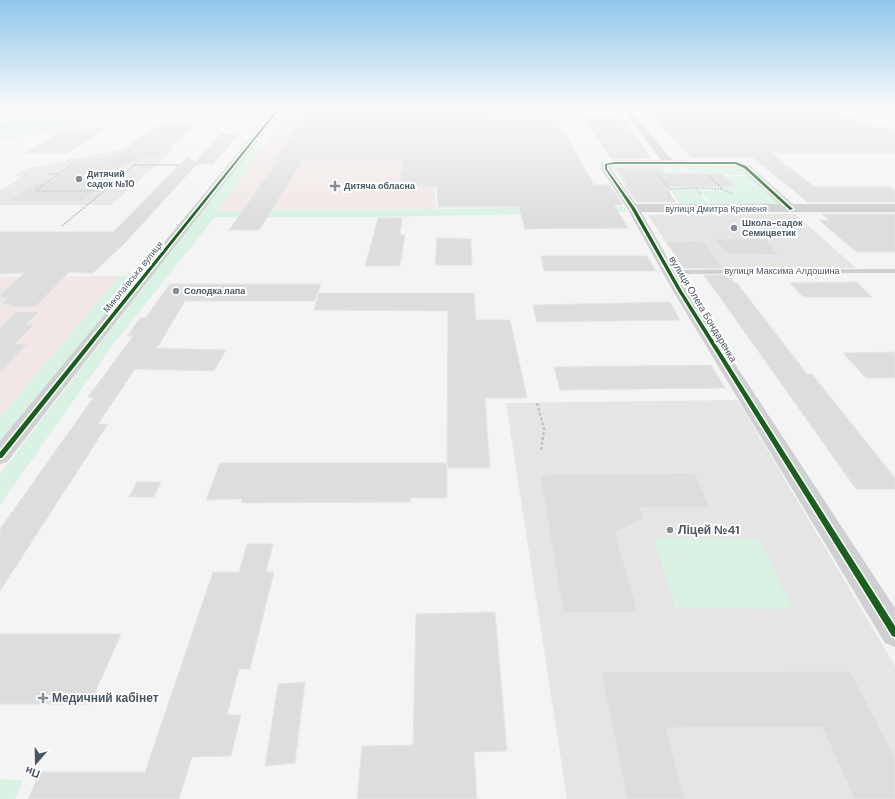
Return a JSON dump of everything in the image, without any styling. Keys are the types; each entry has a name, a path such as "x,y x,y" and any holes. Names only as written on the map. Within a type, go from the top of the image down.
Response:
{"street":[{"name":"Миколаївська вулиця","path":"0,456 249,145"},
{"path":"651,145 667,168"},
{"name":"вулиця Олега Бондаренка","path":"791,209 745,167 735,163 667,168 614,163 606,165 606,169 633,208 669,272 895,633"},
{"name":"вулиця Дмитра Кременя","path":"633,208 895,208"}],"lane":[{"name":"вулиця Максима Алдошина","path":"669,272 895,271"}],"path":[{"path":"62,226 104,191 139,160 78,160 35,191 104,191"},
{"path":"134,165 178,165"},
{"path":"667,168 657,173 669,189"},
{"path":"708,173 722,189 720,189"},
{"path":"49,174 59,174"},
{"path":"696,188 720,189 738,195"},
{"path":"537,403 544,429 540,451"}],"shaded area":[{"name":"Дитяча обласна","path":"265,145 435,145 436,209 217,211"},
{"name":"Дитячий садок №10","path":"128,148 176,148 111,205 0,205 0,191 22,177 15,176 28,168"},
{"name":"Школа-садок Семицветик","path":"795,214 856,268 684,269 648,215"},
{"path":"120,276 0,417 0,277"},
{"name":"Ліцей №41","path":"738,400 895,666 895,799 567,799 506,403"}],"green space":[{"path":"265,146 217,211 627,207 625,212 377,217 215,217 112,346 0,505 0,474 251,148"},
{"path":"676,165 681,172 673,173 671,170 673,168 667,167 662,168 670,173 655,173 667,189 664,191 642,185 624,185 612,166"},
{"path":"682,165 735,165 748,175 711,175 709,172 697,173 688,170"},
{"path":"712,176 749,176 781,205 712,205 698,189 714,191 713,189 721,189 729,193 723,189"},
{"path":"672,189 695,189 696,190 690,197 697,191 709,205 681,205 671,191"},
{"path":"120,276 137,276 0,443 0,417"},
{"path":"654,538 759,539 793,609 675,608"},
{"path":"0,779 23,781 15,799 0,799"}],"building":[{"path":"39,145 79,145 68,153 26,153"},
{"path":"130,145 172,145 158,157 137,157 82,202 9,201 35,184 47,184 78,162 107,162"},
{"path":"211,145 229,145 213,164 197,164 124,244 93,273 69,272 35,307 8,307 11,304 2,304 9,297 0,298 0,295 24,273 0,274 0,232 113,232 188,156 195,162"},
{"path":"284,145 572,145 594,185 610,185 623,205 614,205 628,228 525,229 519,207 438,207 437,186 400,186 403,160 303,160 259,230 229,230 278,160 275,160"},
{"path":"602,145 642,145 651,158 611,159"},
{"path":"680,145 895,145 895,153 770,153 815,187 889,187 895,190 895,202 808,202 753,158 692,158"},
{"path":"616,168 658,168 662,173 722,174 736,187 664,187 676,202 637,202 624,185 628,185"},
{"path":"821,214 895,214 895,252 856,252 819,220 830,220"},
{"path":"378,218 402,218 400,235 405,235 400,266 365,266"},
{"path":"437,238 471,239 472,265 435,265"},
{"path":"715,239 765,239 779,255 727,254"},
{"path":"703,241 723,268 684,268 666,242"},
{"path":"541,256 647,256 656,271 544,271"},
{"path":"704,275 729,275 735,283 737,283 807,374 812,374 895,478 895,489 856,489"},
{"path":"857,282 872,297 803,297 790,283"},
{"path":"170,284 321,284 315,301 185,301 157,348 226,350 214,371 135,369 98,424 108,424 0,591 0,529 93,398 88,397 133,336 127,336 140,318 146,317"},
{"path":"319,293 474,293 476,320 510,320 527,398 485,398 490,468 447,468 448,311 314,310"},
{"path":"670,302 680,320 537,322 533,305"},
{"path":"16,312 39,312 26,325 34,325 15,344 27,344 0,372 0,328"},
{"path":"895,352 895,378 866,378 843,353"},
{"path":"711,365 725,388 560,390 554,367"},
{"path":"220,463 447,463 447,498 411,498 411,502 241,503 242,499 206,500"},
{"path":"695,473 710,508 640,508 644,518 615,533 638,612 563,613 540,475"},
{"path":"137,482 161,482 154,497 129,497"},
{"path":"247,544 273,544 266,572 274,572 250,669 239,669 227,715 241,715 231,756 192,757 179,799 28,799 40,772 145,772 213,572 239,572"},
{"path":"495,612 507,751 474,752 477,799 357,799 362,746 413,745 416,614"},
{"path":"0,634 121,634 90,704 0,704"},
{"path":"850,671 895,757 895,799 854,799 822,727 666,728 685,799 627,799 601,672"},
{"path":"305,682 295,763 265,766 278,684"}],"cycle path":[{"path":"0,456 249,145"},
{"path":"791,209 745,167 735,163 614,163 606,165 606,169 633,208 680,291 895,633"}],"place":[{"name":"Дитячий садок №10","path":"79,179"},
{"name":"Дитяча обласна","path":"335,186"},
{"name":"Школа-садок Семицветик","path":"734,228"},
{"name":"Солодка лапа","path":"176,291"},
{"name":"Ліцей №41","path":"670,530"},
{"name":"Медичний кабінет","path":"43,698"}]}
